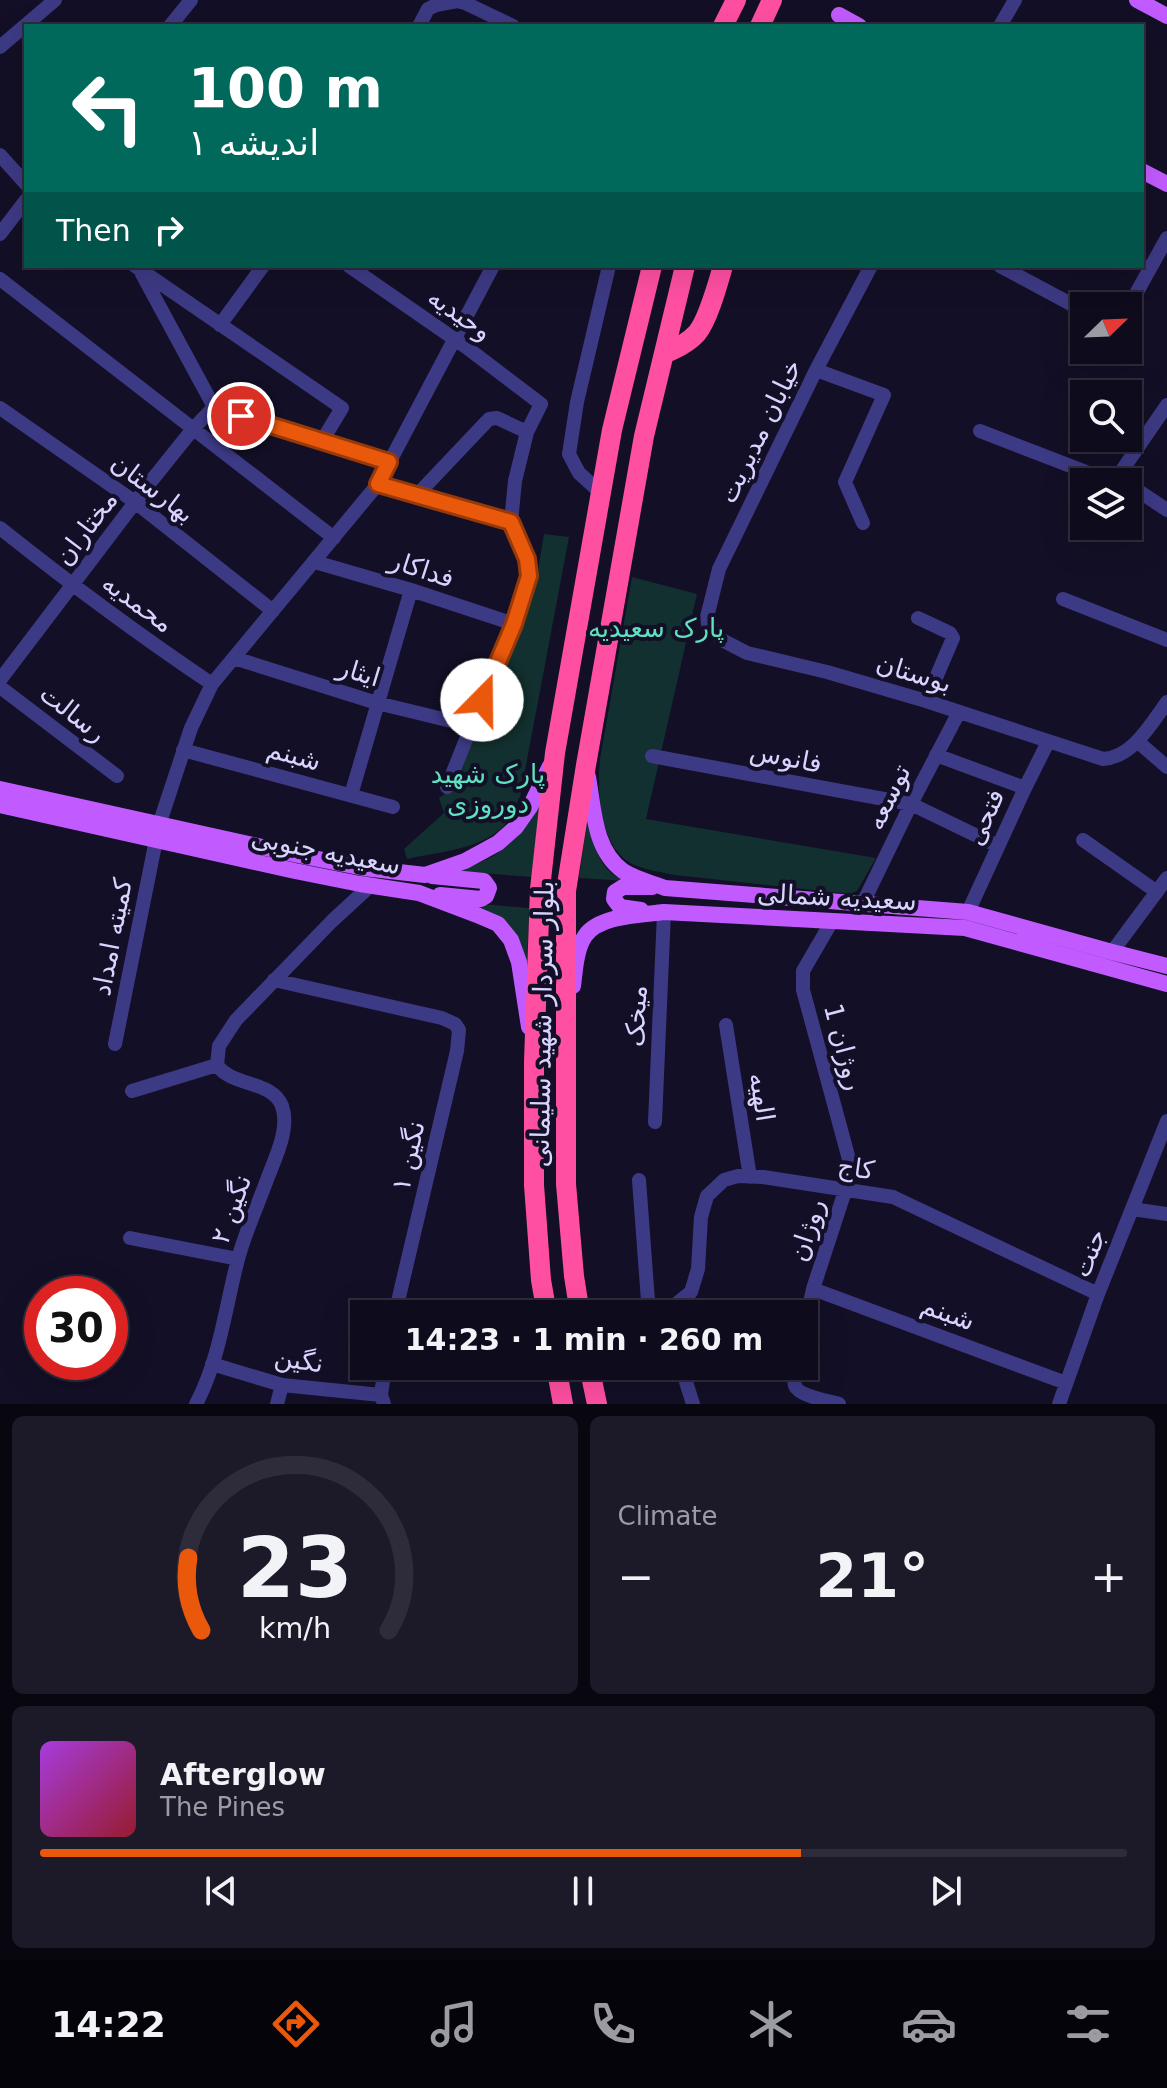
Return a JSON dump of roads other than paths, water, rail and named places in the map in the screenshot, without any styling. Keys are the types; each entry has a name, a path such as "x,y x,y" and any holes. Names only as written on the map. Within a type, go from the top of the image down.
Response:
{"highway":[{"path":"724,24 736,0"},
{"name":"بلوار سردار شهید سلیمانی","path":"545,1300 534,1185 534,1062 540,889 555,753 612,430 652,268"},
{"name":"بلوار سردار شهید سلیمانی","path":"578,1300 566,1184 566,891 644,436 685,268"},
{"path":"664,354 681,347 699,331 722,268"},
{"path":"559,1380 563,1404"},
{"path":"592,1380 597,1404"}],"main road":[{"path":"1137,0 1167,16"},
{"path":"839,15 855,24"},
{"path":"1144,172 1167,184"},
{"name":"سعیدیه جنوبی","path":"0,805 364,868 425,875 479,854 516,827 530,807 555,753"},
{"name":"سعیدیه شمالی","path":"586,765 598,835 607,856 625,872 665,888 968,912 1110,960 1167,984"},
{"name":"سعیدیه جنوبی","path":"0,789 370,886 419,893 498,924 511,940 519,962 534,1062"},
{"path":"419,893 481,899 489,891 484,881 425,875"},
{"path":"664,912 620,907 614,895 623,887 665,888"},
{"name":"سعیدیه شمالی","path":"567,1015 579,950 585,935 596,925 619,918 664,912 965,928 1110,960 1167,966"}],"street":[{"path":"172,24 191,0"},
{"path":"1001,24 1015,0"},
{"path":"420,24 428,9 457,1 509,24"},
{"path":"30,24 46,2"},
{"path":"0,47 24,32"},
{"path":"0,155 24,182"},
{"path":"0,234 24,203"},
{"path":"1137,292 1167,238"},
{"path":"138,268 342,408 322,441"},
{"path":"138,268 214,407 389,462"},
{"path":"220,325 262,268"},
{"name":"وحیدیه","path":"352,268 541,404 527,432"},
{"name":"کمیته امداد","path":"115,1044 158,832 191,728 212,684 378,484 492,268"},
{"path":"601,493 579,473 569,454 577,402 609,268"},
{"name":"خیابان مدیریت","path":"708,624 719,569 816,370 870,268"},
{"path":"1004,268 1070,304"},
{"path":"0,279 334,538"},
{"path":"816,370 884,395 845,482 863,523"},
{"path":"1123,468 1167,405"},
{"name":"مختاران","path":"1,678 135,502 214,407"},
{"name":"بهارستان","path":"0,408 135,502 273,611"},
{"path":"417,495 489,419 497,418 527,432 515,481 511,522 527,559 529,576 514,624 447,787"},
{"path":"980,431 1076,468"},
{"path":"378,484 511,522"},
{"path":"1142,493 1166,508"},
{"name":"محمدیه","path":"0,528 72,586 212,684"},
{"name":"فداکار","path":"315,562 514,624"},
{"path":"351,795 411,590"},
{"path":"1063,599 1167,640"},
{"path":"918,618 950,633 953,638 926,701"},
{"name":"بوستان","path":"708,624 722,640 747,653 926,701 1103,759 1112,759 1137,741"},
{"name":"ایثار","path":"234,658 377,703 472,726"},
{"name":"رسالت","path":"1,678 117,776"},
{"path":"1167,702 1137,741 1167,767"},
{"name":"توسعه","path":"862,905 959,712"},
{"name":"فتحی","path":"968,912 1048,742"},
{"name":"شبنم","path":"183,750 393,807"},
{"path":"936,755 1025,788"},
{"name":"فانوس","path":"652,756 911,804 998,846"},
{"path":"1083,840 1157,892"},
{"path":"1110,960 1167,878"},
{"path":"132,1091 217,1065 217,1051 228,1030 370,886"},
{"name":"میخک","path":"655,1122 664,912"},
{"name":"روژان 1","path":"832,921 803,971 803,990 850,1163 845,1191"},
{"name":"نگین ۱","path":"274,980 442,1018 457,1025 460,1032 398,1300"},
{"name":"الهیه","path":"726,1025 750,1177"},
{"name":"نگین ۲","path":"196,1404 212,1364 238,1259 280,1145 284,1122 284,1111 272,1093 236,1080 219,1070 217,1065"},
{"name":"جنت","path":"1059,1404 1098,1294 1167,1121"},
{"name":"کاج","path":"682,1300 691,1292 698,1269 701,1217 707,1196 724,1180 738,1176 893,1197 1098,1294"},
{"path":"639,1180 656,1300"},
{"name":"روژان","path":"811,1300 845,1191"},
{"path":"1132,1209 1167,1214"},
{"path":"130,1238 238,1259"},
{"name":"شبنم","path":"813,1289 1066,1383"},
{"name":"نگین","path":"212,1364 282,1385 382,1399"},
{"path":"685,1380 693,1404"},
{"path":"794,1380 796,1389 801,1393 839,1404"},
{"path":"277,1404 282,1385"}],"park label":[{"name":"پارک سعیدیه","path":"656,628"},
{"name":"پارک شهید دوروزی","path":"488,789"}]}
